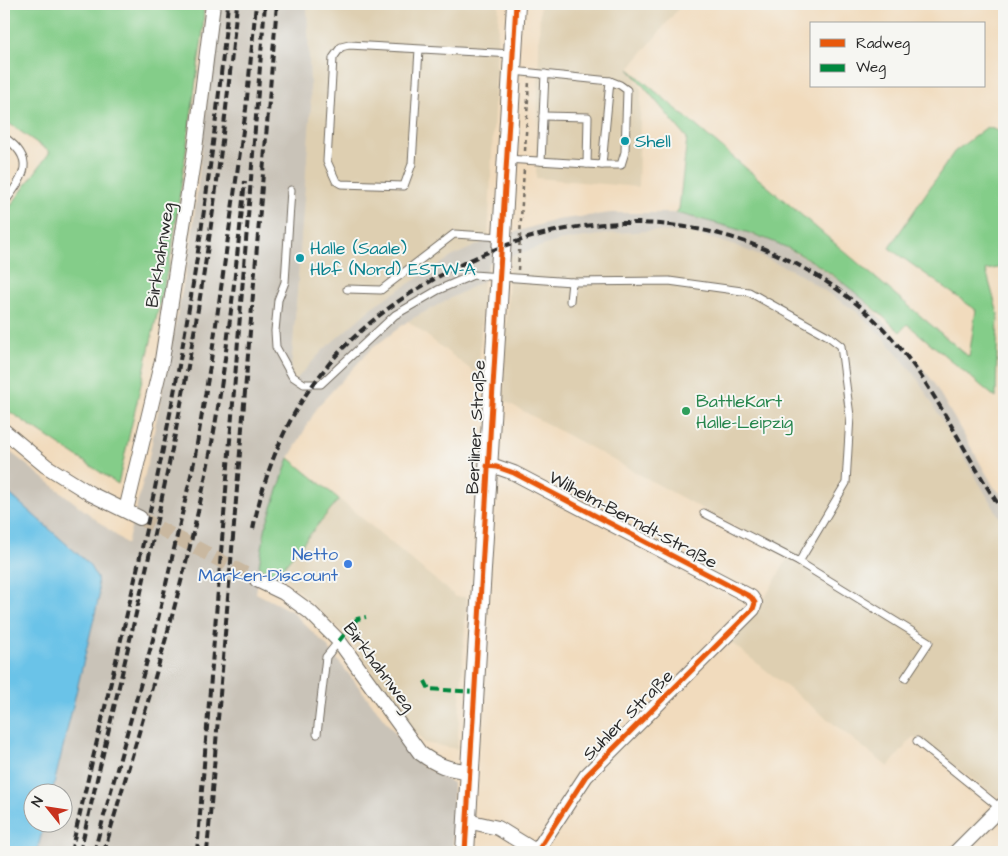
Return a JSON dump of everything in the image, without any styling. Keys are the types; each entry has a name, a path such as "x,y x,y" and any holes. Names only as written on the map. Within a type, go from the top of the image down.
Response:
{"street":[{"name":"Birkhahnweg","path":"126,510 162,360 195,150 213,4"},
{"name":"Berliner Straße","path":"465,852 506,159 518,66 516,4"},
{"path":"4,431 46,466 91,494 140,518"},
{"name":"Wilhelm-Berndt-Straße","path":"488,466 514,473 751,597 755,603 753,610"},
{"name":"Birkhahnweg","path":"257,580 284,593 310,612 339,641 420,752 433,763 452,770 470,771"},
{"name":"Suhler Straße","path":"537,852 586,776 753,610"},
{"path":"956,852 1002,806"},
{"path":"467,821 498,828 537,852"}],"lane":[{"path":"420,49 412,164 404,186 342,184 336,180 327,161 333,58 341,47 349,45 420,49 518,66 545,74 610,81 627,90 625,152 621,165 506,159"},
{"path":"541,161 545,74"},
{"path":"602,165 610,81"},
{"path":"543,116 588,117 586,164"},
{"path":"4,137 19,148 25,164 19,182 4,203"},
{"path":"291,190 285,282 278,300 275,331 276,347 292,376 304,384 321,384 395,315 438,290 473,275 572,282 669,281 749,292 841,346 850,416 846,484 799,562"},
{"path":"347,288 381,290 454,234 501,237"},
{"path":"570,302 572,282"},
{"path":"704,513 799,562 928,642 905,678"},
{"path":"317,734 326,657 339,641"},
{"path":"917,741 1002,806"}],"path":[{"path":"518,66 524,160 518,279"}],"shaded area":[{"path":"215,4 307,4 311,107 290,386 323,350 376,304 453,256 488,240 556,220 611,213 676,213 731,227 779,244 810,261 857,293 897,336 932,380 994,487 1004,497 1004,525 915,375 884,338 857,312 794,271 736,246 692,233 652,231 615,233 558,241 489,263 483,281 408,321 370,350 318,406 289,458 266,525 256,593 291,611 326,645 420,765 453,783 453,852 4,852 4,447 127,544 148,462 191,245 213,46"},
{"path":"307,4 499,4 488,240 453,256 376,304 323,350 290,387 311,107"},
{"path":"540,4 674,4 679,8 629,69 641,89 638,187 536,178"},
{"path":"652,231 692,233 736,246 794,271 857,312 884,338 915,375 1004,525 1004,791 999,798 913,737 888,767 729,641 760,606 789,556 503,400 510,256 558,241 615,233"},
{"path":"483,281 479,376 408,321"},
{"path":"339,499 456,597 467,597 457,749 424,743 344,633 279,573"}],"green space":[{"path":"4,4 204,4 203,31 172,250 118,484 4,408 4,215 50,152 4,120"},
{"path":"629,69 969,357 976,310 889,248 954,152 987,127 1004,133 1004,267 986,270 998,314 996,398 907,324 900,332 858,294 812,261 779,244 754,235 676,213 679,209 687,138"},
{"path":"289,458 339,499 275,577 259,566 266,525"}],"water":[{"path":"4,489 88,563 97,578 99,597 54,784 22,784 22,834 42,834 37,852 4,852"}],"tunnel":[{"path":"140,518 257,580"}],"railway":[{"path":"71,852 140,558 183,346 209,175 228,4"},
{"path":"80,852 139,599 180,408 212,217 237,4"},
{"path":"94,852 155,632 194,462 211,360 246,109 256,4"},
{"path":"197,852 265,4"},
{"path":"207,852 277,4"},
{"path":"104,852 170,623 204,484 218,409 245,181"},
{"path":"253,529 269,469 285,430 295,412 342,349 384,312 431,281 481,255 533,237 586,226 639,223 692,228 745,242 795,264 844,294 872,317 916,368 1004,513"}],"marked path":[{"path":"339,641 357,619 366,617"},
{"path":"425,681 429,689 474,692"}],"cycle path":[{"path":"465,852 516,4"},
{"path":"487,466 497,467 514,473 751,597 755,603 753,609 586,776 537,852"}],"place":[{"name":"Shell","path":"625,141"},
{"name":"Halle (Saale) Hbf (Nord) ESTW-A","path":"300,258"},
{"name":"BattleKart Halle-Leipzig","path":"686,411"},
{"name":"Netto Marken-Discount","path":"348,564"}]}
